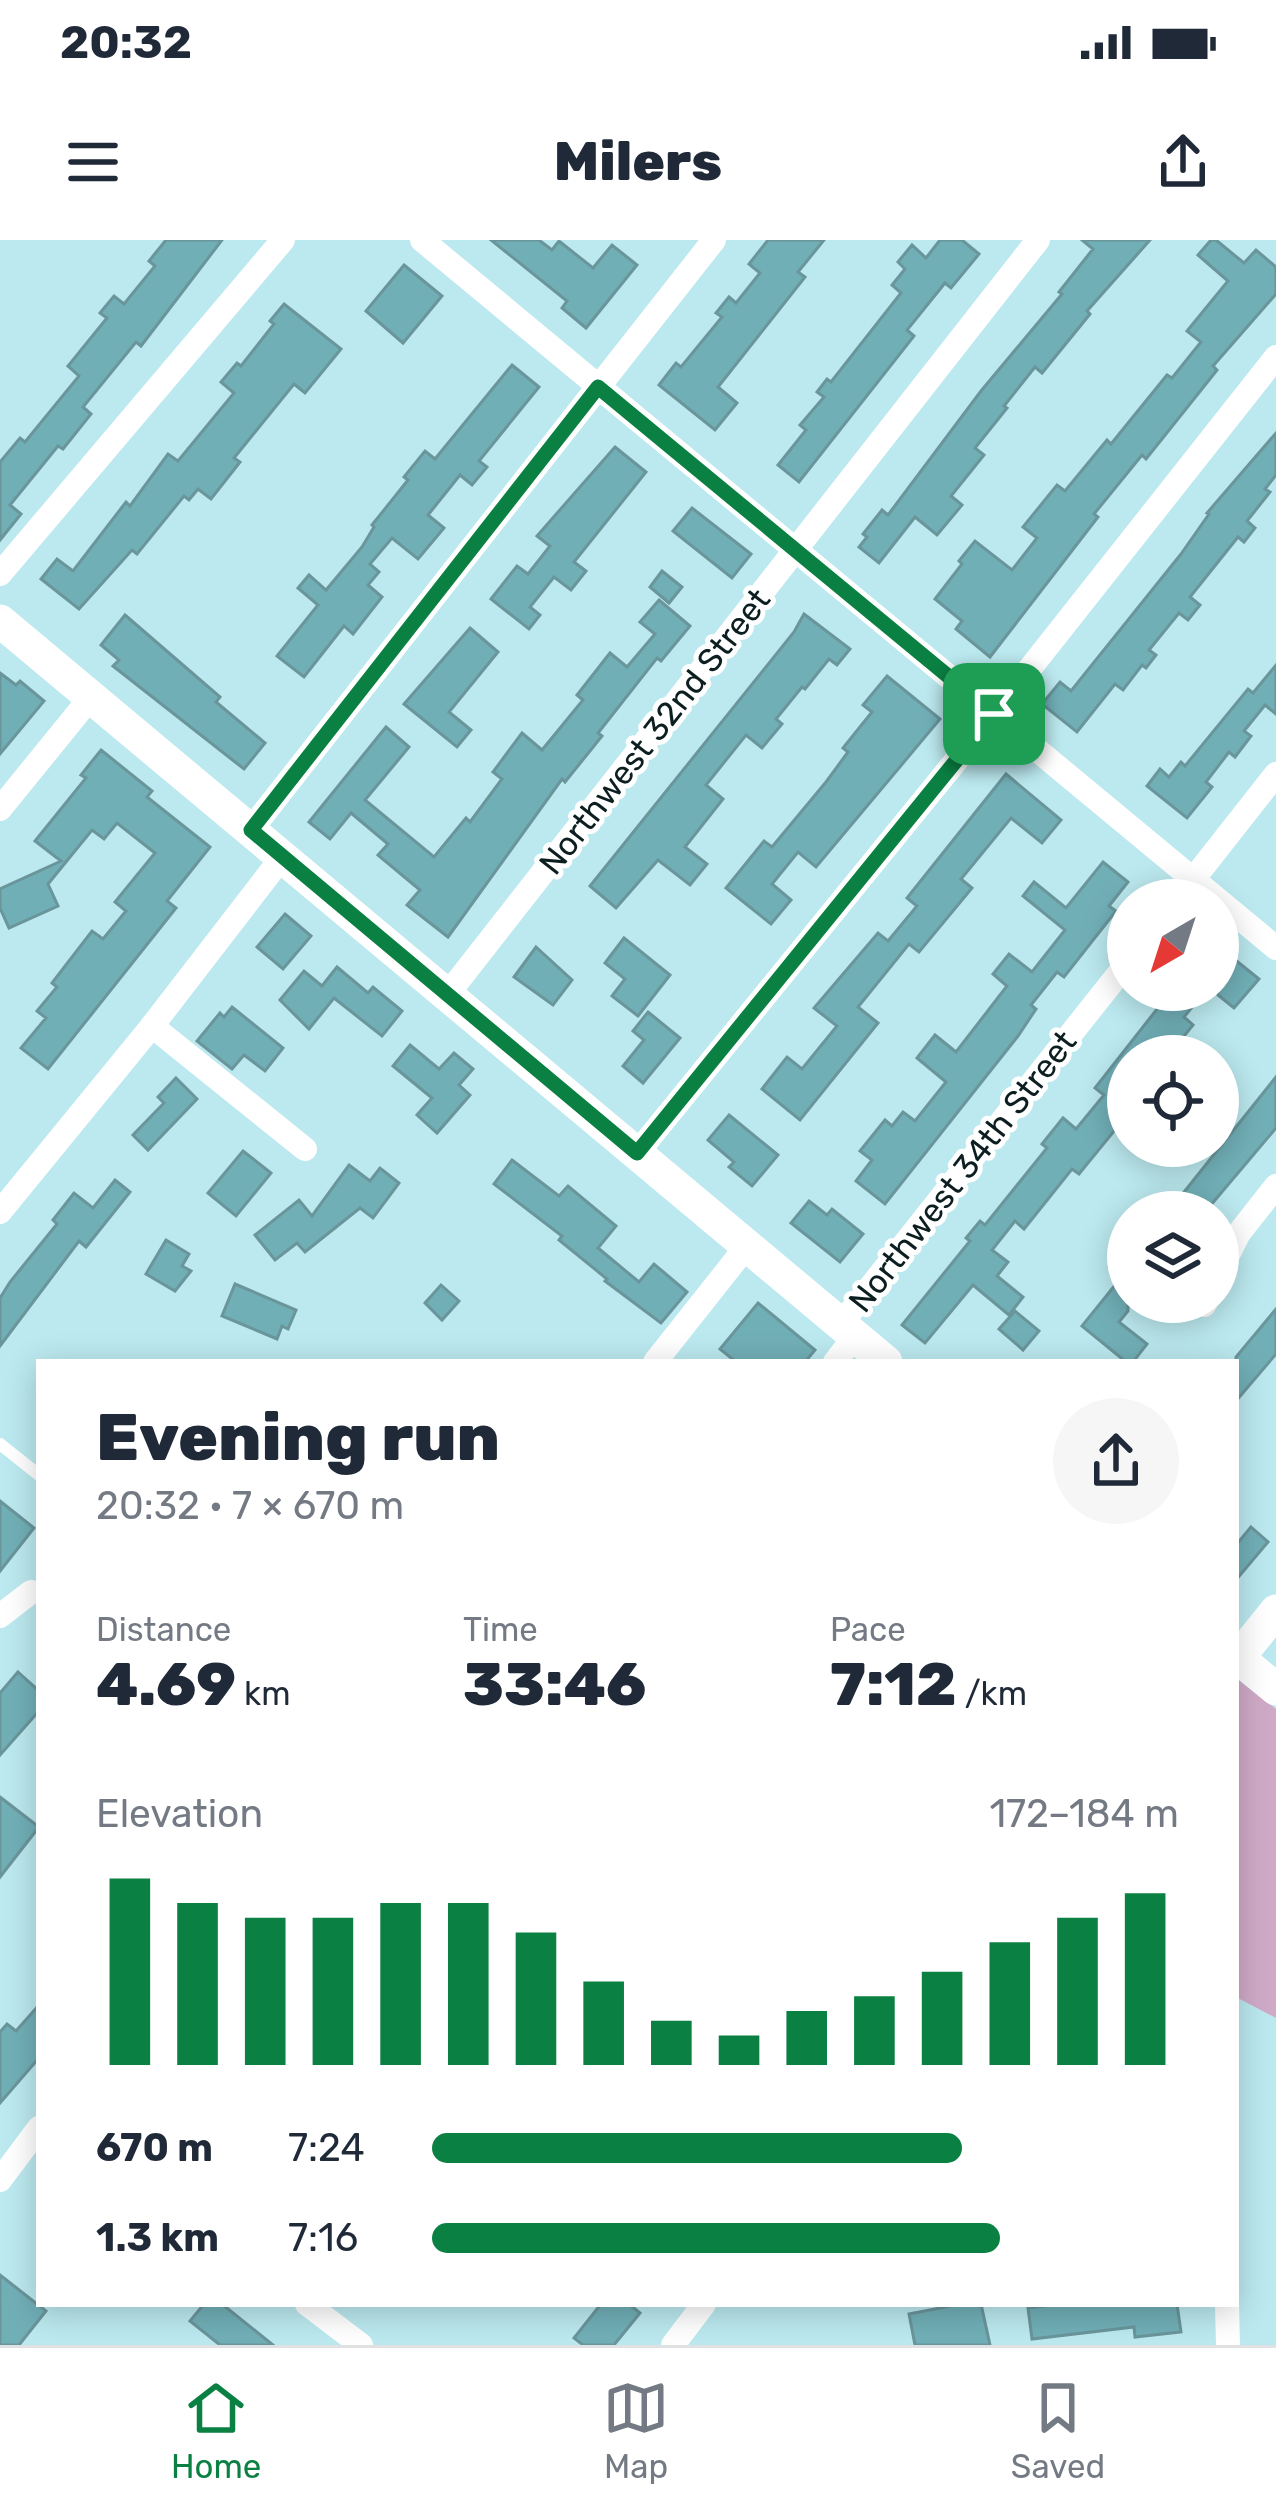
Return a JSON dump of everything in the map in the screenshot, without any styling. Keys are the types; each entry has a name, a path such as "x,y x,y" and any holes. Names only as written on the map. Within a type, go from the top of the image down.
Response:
{"street":[{"path":"0,574 283,240"},
{"path":"422,240 994,714 1173,879"},
{"path":"251,830 714,240"},
{"name":"Northwest 32nd Street","path":"447,995 1038,240"},
{"path":"637,1153 994,714 1276,356"},
{"path":"0,621 637,1153 844,1340 880,1359"},
{"path":"0,809 91,697"},
{"path":"1194,879 1276,775"},
{"path":"0,1212 283,856"},
{"path":"1239,924 1276,948"},
{"name":"Northwest 34th Street","path":"844,1340 1107,990"},
{"path":"152,1026 305,1149"},
{"path":"1239,1233 1276,1186"},
{"path":"658,1359 746,1247"},
{"path":"0,1616 31,1592"},
{"path":"1239,1655 1276,1611"},
{"path":"1239,1659 1276,1689"},
{"path":"0,2180 36,2132"},
{"path":"311,2307 361,2345"},
{"path":"673,2345 702,2307"},
{"path":"1227,2307 1228,2345"}],"lane":[{"path":"0,1444 36,1472"}],"shaded area":[{"path":"1239,1680 1276,1709 1276,2018 1239,1999"}],"building":[{"path":"166,240 222,240 141,346 136,342 83,407 91,414 63,449 58,446 10,505 21,514 0,540 0,462 20,438 25,442 79,376 68,366 107,318 100,313 114,296 124,304 155,266 149,261"},
{"path":"491,240 539,240 552,250 559,241 593,268 612,245 637,265 586,328 562,308 567,301"},
{"path":"768,240 824,240 798,272 805,277 718,387 737,403 715,430 659,385 676,363 681,367 722,317 716,313 729,297 736,303 760,273 749,264"},
{"path":"940,240 962,240 979,254 951,288 945,283 907,330 914,336 799,482 778,465 806,430 800,425 824,397 817,392 827,379 831,382 901,293 892,285 905,269 898,262 912,245 926,258"},
{"path":"1082,240 1150,240 1087,311 1090,314 1042,373 1035,367 1004,406 1007,408 975,448 984,455 951,496 962,505 937,535 915,517 879,563 859,547 867,537 863,534 882,510 888,515 981,391 1062,294 1059,292 1093,249"},
{"path":"1211,240 1244,263 1256,250 1276,267 1276,294 1213,366 1217,370 1146,459 1142,455 1094,514 1098,517 990,657 956,629 962,621 935,599 975,541 1012,570 1037,538 1023,527 1057,485 1065,491 1201,342 1187,331 1228,281 1198,255"},
{"path":"404,265 442,296 403,343 366,311"},
{"path":"284,304 341,349 305,393 294,384 234,458 240,462 211,499 198,489 189,500 184,496 137,554 132,550 79,609 41,579 57,559 73,571 168,454 178,461 234,393 221,382 237,363 241,366"},
{"path":"512,365 539,387 479,461 487,467 472,485 460,475 428,515 444,528 418,559 392,538 370,564 379,572 368,585 382,597 353,634 344,626 304,677 277,656 318,605 298,588 309,575 326,590 362,547 372,525 425,451 435,459"},
{"path":"1276,433 1276,475 1265,489 1270,492 1247,521 1255,528 1244,542 1238,537 1190,597 1200,605 1188,620 1179,613 1149,650 1156,655 1146,668 1142,665 1123,690 1115,684 1077,732 1042,704 1060,682 1071,691 1181,554 1207,513"},
{"path":"615,447 646,472 574,562 586,571 571,590 554,577 530,607 540,615 529,629 491,599 517,566 528,574 550,546 537,536"},
{"path":"692,508 751,554 732,578 673,531"},
{"path":"662,571 682,587 669,603 650,587"},
{"path":"659,600 690,626 661,661 657,658 598,733 602,736 565,782 562,779 448,937 407,905 420,890 378,855 388,844 351,813 330,839 309,822 386,727 409,747 365,800 434,857 466,818 470,822 502,779 493,772 522,733 542,750 583,700 577,695 610,653 627,667 655,634 640,622"},
{"path":"804,614 850,649 837,665 829,659 802,687 776,719 782,724 762,748 746,735 706,785 723,799 685,847 707,864 690,885 658,860 616,908 590,886"},
{"path":"125,615 265,743 244,769 113,666 119,660 101,645"},
{"path":"470,628 498,652 449,712 471,730 457,747 404,704"},
{"path":"1276,665 1276,714 1265,705 1244,731 1251,736 1235,757 1229,752 1206,782 1212,787 1187,818 1147,786 1160,769 1169,777 1181,762 1185,766 1248,689 1253,693"},
{"path":"0,673 16,685 20,681 44,701 0,754"},
{"path":"887,676 940,719 816,867 798,852 772,884 791,900 771,924 726,888 764,841 772,847 826,782 848,752 843,748 872,712 863,705"},
{"path":"101,750 152,791 147,797 210,847 167,901 176,908 48,1069 21,1048 46,1018 37,1011 92,931 103,939 126,911 115,902 155,853 117,823 104,839 92,830 48,884 58,906 9,928 0,908 0,889 61,861 35,841 86,778 81,775"},
{"path":"1006,774 1061,820 1042,843 1011,818 961,879 972,888 919,952 909,944 858,1007 878,1023 800,1120 762,1089 787,1057 802,1069 837,1026 814,1008 878,933 888,941 917,906 907,898"},
{"path":"1103,862 1124,879 1107,879 1107,922 1064,977 1057,972 1031,1005 1036,1009 1018,1036 885,1204 856,1181 872,1160 860,1151 885,1120 892,1126 903,1112 915,1121 946,1082 917,1058 935,1035 956,1052 1007,986 993,974 1009,954 1032,972 1065,930 1023,896 1034,882 1066,908"},
{"path":"285,914 311,936 283,969 257,947"},
{"path":"624,938 670,975 638,1016 612,996 625,979 605,963"},
{"path":"536,947 572,980 553,1005 514,977"},
{"path":"1239,963 1259,979 1239,1002"},
{"path":"337,967 368,993 373,987 402,1011 382,1036 334,998 309,1029 280,1000 304,971 322,986"},
{"path":"232,1007 283,1048 265,1071 244,1055 232,1069 197,1041 220,1013 224,1017"},
{"path":"1156,1011 1189,1011 1184,1017 1193,1025 1185,1035 1137,1035"},
{"path":"648,1012 680,1038 643,1083 623,1066 644,1040 633,1031"},
{"path":"410,1045 439,1069 454,1053 473,1069 459,1085 470,1095 437,1133 417,1115 432,1098 393,1066"},
{"path":"1107,1073 1107,1140 1079,1174 1072,1169 1024,1229 1015,1221 992,1250 1008,1262 997,1276 1023,1297 1009,1315 973,1285 925,1343 902,1325 970,1241 966,1238 980,1221 985,1225 1047,1148 1042,1144 1063,1118 1076,1129 1104,1095 1095,1088"},
{"path":"1276,1077 1276,1128 1223,1191 1185,1191 1204,1167 1239,1167 1239,1123"},
{"path":"176,1078 197,1099 148,1150 133,1135 164,1103 158,1097"},
{"path":"729,1115 778,1155 752,1186 708,1140"},
{"path":"243,1151 271,1173 236,1216 208,1193"},
{"path":"512,1160 559,1196 568,1186 616,1226 598,1248 639,1282 654,1264 687,1292 661,1323 494,1184"},
{"path":"349,1165 370,1181 380,1168 399,1183 373,1218 360,1208 305,1252 297,1243 275,1260 255,1235 299,1200 312,1216"},
{"path":"115,1180 130,1192 86,1247 79,1241 0,1346 0,1298 10,1282 57,1224 53,1220 74,1193 93,1208"},
{"path":"809,1201 827,1215 832,1209 863,1234 840,1262 791,1223"},
{"path":"166,1240 189,1254 182,1266 191,1271 175,1291 146,1274"},
{"path":"235,1284 296,1310 288,1329 282,1326 277,1339 222,1316"},
{"path":"441,1285 459,1301 442,1320 425,1303"},
{"path":"1107,1295 1107,1323 1120,1323 1147,1344 1135,1359 1122,1359 1082,1326"},
{"path":"758,1303 815,1350 808,1359 732,1359 720,1349"},
{"path":"1276,1309 1276,1354 1239,1397 1236,1357"},
{"path":"1015,1311 1039,1331 1023,1350 999,1329"},
{"path":"0,1501 34,1528 0,1571"},
{"path":"1251,1527 1268,1542 1239,1576 1239,1541"},
{"path":"18,1672 36,1688 36,1714 0,1755 0,1693"},
{"path":"0,1797 36,1825 36,1831 0,1877"},
{"path":"36,2008 36,2061 0,2103 0,2032 7,2024 16,2031"},
{"path":"0,2275 46,2311 19,2345 0,2345"},
{"path":"202,2307 226,2307 273,2345 220,2345 190,2321"},
{"path":"599,2307 633,2307 640,2313 614,2345 583,2345 574,2338"},
{"path":"982,2307 990,2345 915,2345 909,2314"},
{"path":"1177,2307 1181,2332 1135,2337 1134,2327 1032,2339 1028,2308"}],"route":[{"path":"598,387 994,714 637,1153 251,830 598,387"}]}
